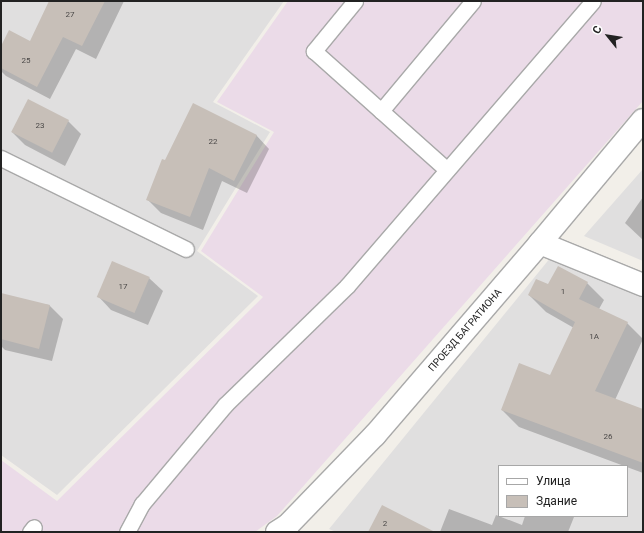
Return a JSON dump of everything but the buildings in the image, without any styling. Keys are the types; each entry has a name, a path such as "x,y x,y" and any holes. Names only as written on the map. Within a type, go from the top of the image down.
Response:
{"street":[{"name":"ПРОЕЗД БАГРАТИОНА","path":"290,530 540,243 643,120"},
{"path":"540,243 643,285"}],"lane":[{"path":"355,1 314,51 447,170"},
{"path":"382,111 473,1"},
{"path":"127,532 142,504 226,405 347,286 593,1"},
{"path":"1,158 186,249"}],"shaded area":[{"path":"1,1 284,1 213,102 270,132 197,251 258,296 57,495 1,455"},
{"path":"288,1 643,1 643,101 277,516 255,532 1,532 1,460 57,501 263,297 201,251 274,132 217,102"},
{"path":"643,169 643,261 584,236"},
{"path":"551,257 643,296 643,532 336,532 329,529"}]}
